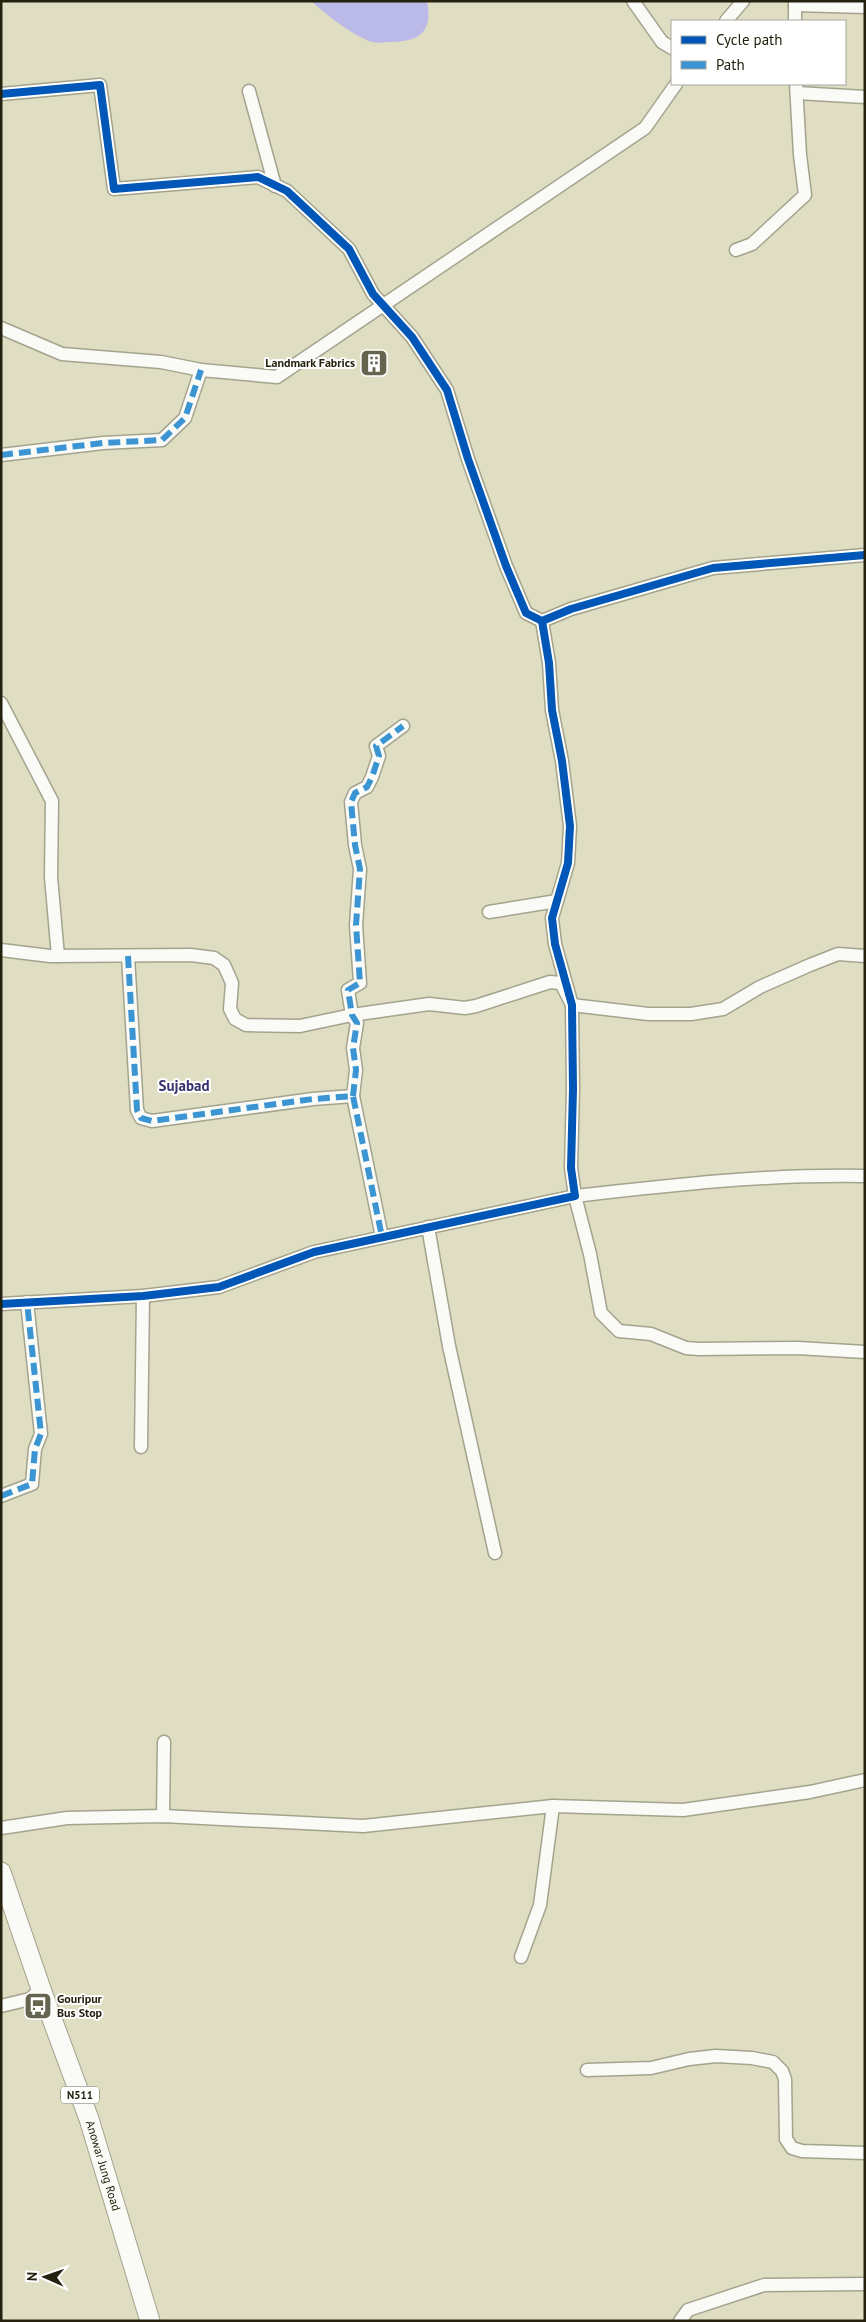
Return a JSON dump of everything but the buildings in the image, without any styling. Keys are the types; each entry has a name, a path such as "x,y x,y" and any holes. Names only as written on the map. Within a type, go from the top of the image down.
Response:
{"highway":[{"name":"Anowar Jung Road","path":"1,1872 41,1989 89,2119 150,2321"}],"street":[{"path":"633,1 662,42 671,47"},
{"path":"727,20 743,1"},
{"path":"795,20 795,3 865,7"},
{"path":"1,94 100,85 114,189 258,177 287,192 349,249 382,307 412,338 447,390 468,459 506,566 526,613 542,621 571,609 713,568 865,555"},
{"path":"1,328 62,354 161,362 201,370 277,377 645,128 675,85"},
{"path":"736,250 752,244 805,195 800,155 796,88 865,97"},
{"path":"249,91 275,186"},
{"path":"1,455 104,443 162,440 185,418 201,370"},
{"path":"542,621 549,664 552,710 562,761 570,826 568,863 552,918 556,944 572,1005 574,1089 571,1168 574,1196 590,1254 601,1313 620,1331 652,1334 686,1348 798,1348 865,1352"},
{"path":"1,703 52,801 51,877 58,956"},
{"path":"382,1237 353,1096 356,1070 353,1048 357,1032 348,990 360,983 356,925 360,869 355,846 351,802 355,793 367,787 372,777 379,756 376,746 404,726"},
{"path":"489,912 557,901"},
{"path":"1,950 58,956 191,955 214,958 224,965 232,983 230,1009 235,1019 246,1025 300,1026 352,1015 429,1004 465,1008 550,982 561,983 572,1005"},
{"path":"572,1005 648,1014 692,1014 723,1009 760,988 838,954 865,956"},
{"path":"128,956 137,1110 145,1121 312,1099 353,1096"},
{"path":"1,1304 143,1296 219,1287 314,1252 574,1196 718,1180 825,1175 865,1176"},
{"path":"428,1227 449,1346 495,1553"},
{"path":"141,1447 143,1296"},
{"path":"1,1496 32,1484 35,1449 41,1434 27,1302"},
{"path":"163,1816 164,1742"},
{"path":"1,1828 67,1818 163,1816 362,1826 553,1806 683,1810 810,1792 865,1780"},
{"path":"521,1956 540,1905 553,1806"},
{"path":"1,2006 30,1999 41,1989"},
{"path":"587,2070 651,2068 689,2059 716,2056 752,2058 773,2062 782,2071 785,2079 786,2139 792,2148 802,2151 865,2153"},
{"path":"680,2321 688,2310 764,2285 865,2284"}],"water":[{"path":"311,1 427,1 428,20 426,27 417,37 410,40 380,43 369,41 346,28"}],"marked path":[{"path":"1,455 103,443 162,440 185,418 201,370"},
{"path":"353,1096 356,1070 353,1048 357,1023 352,1015 348,990 360,983 356,925 360,869 355,845 351,802 355,793 367,787 372,777 379,756 376,746 403,726"},
{"path":"128,956 137,1110 141,1118 152,1121 313,1099 353,1096 382,1237"},
{"path":"1,1496 32,1484 35,1449 41,1434 27,1302"}],"cycle path":[{"path":"1,94 100,85 114,189 258,177 287,191 349,249 373,294 412,337 447,390 468,459 506,566 526,613 542,621 571,609 713,568 865,555"},
{"path":"1,1304 143,1296 219,1287 314,1252 575,1196 571,1168 573,1089 572,1005 555,944 552,918 568,863 570,826 562,761 552,710 549,663 542,621"}],"place":[{"name":"Landmark Fabrics","path":"374,363"},
{"name":"Gouripur Bus Stop","path":"38,2006"}],"district":[{"name":"Sujabad","path":"184,1086"}]}
